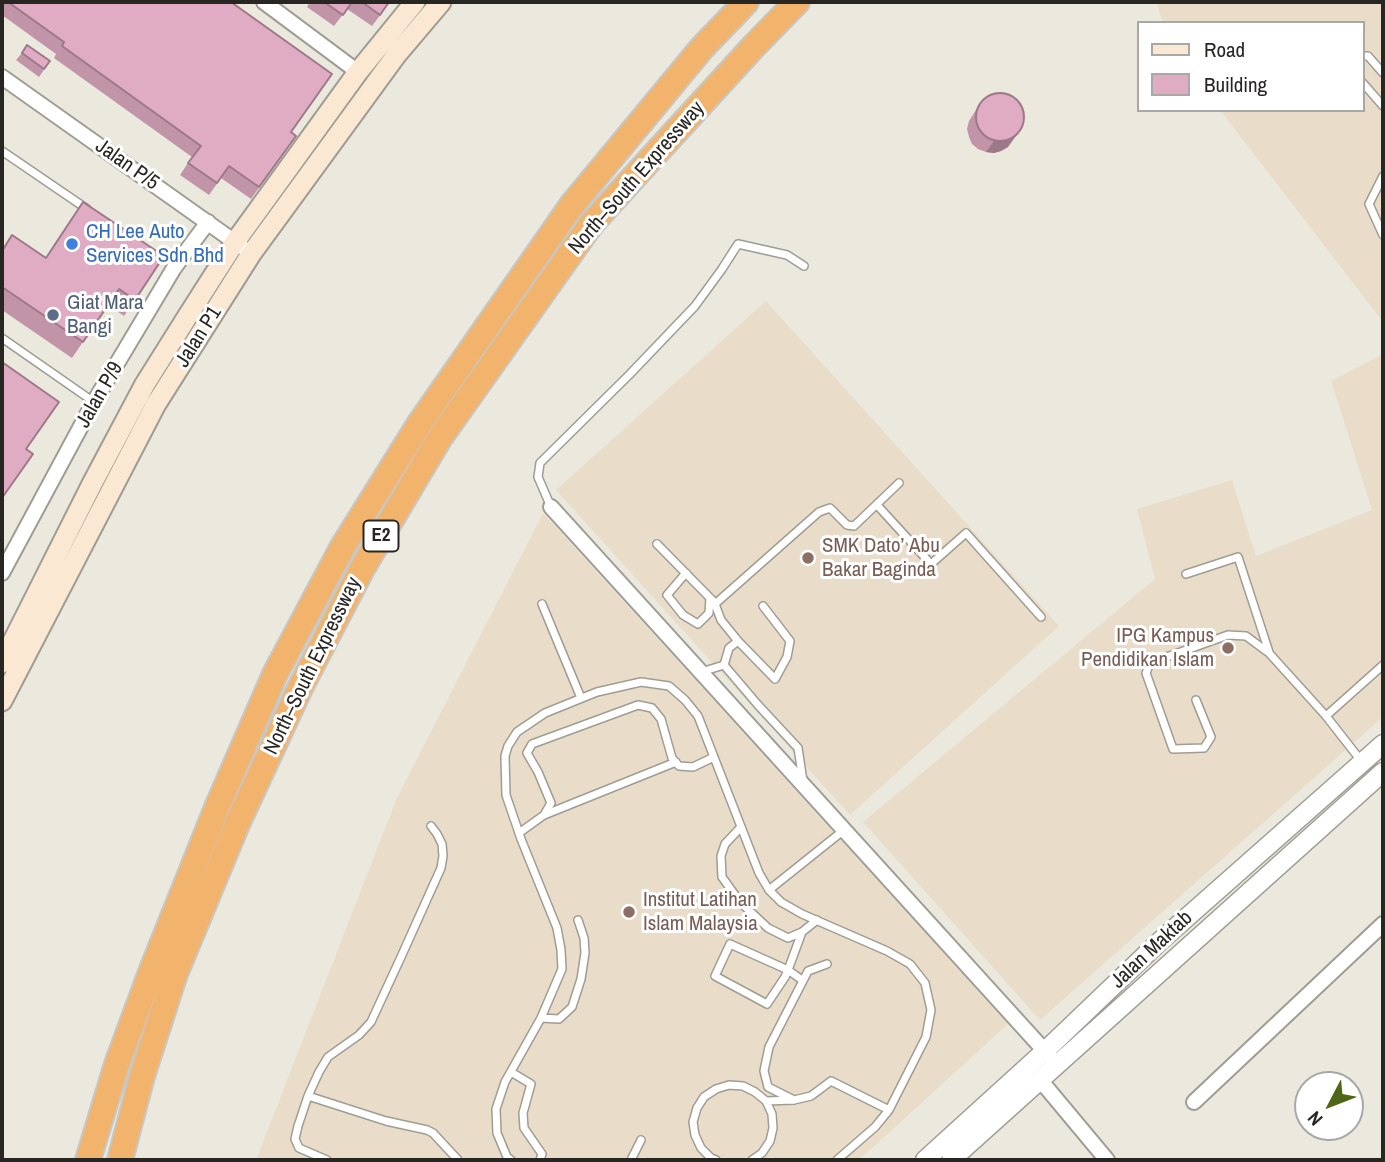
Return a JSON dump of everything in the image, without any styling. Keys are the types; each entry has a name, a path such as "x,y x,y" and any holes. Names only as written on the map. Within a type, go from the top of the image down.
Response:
{"highway":[{"name":"North–South Expressway","path":"88,1160 125,1041 218,805 275,674 342,548 420,423 572,205 701,49 746,2"},
{"name":"North–South Expressway","path":"120,1160 142,1076 180,961 238,822 301,687 363,567 439,439 592,223 797,2"}],"main road":[{"name":"Jalan P1","path":"2,702 10,653 156,404 243,248 358,72 415,2"},
{"name":"Jalan P1","path":"243,248 441,2"}],"street":[{"path":"264,2 358,72"},
{"name":"Jalan P/5","path":"2,77 243,248"},
{"name":"Jalan P/9","path":"2,573 168,264 208,222"},
{"path":"551,507 1057,1065"},
{"name":"Jalan Maktab","path":"925,1160 1159,942 1383,744"},
{"path":"1362,763 1379,776"},
{"name":"Jalan Maktab","path":"951,1160 1379,776"},
{"path":"1194,1102 1383,924"},
{"path":"1041,1081 1107,1160"}],"lane":[{"path":"1364,56 1368,56 1383,73"},
{"path":"1364,84 1383,106"},
{"path":"2,150 95,214"},
{"path":"1383,176 1369,204 1383,235"},
{"path":"551,507 538,477 540,463 695,306 738,244 787,255 804,266"},
{"path":"2,338 94,402"},
{"path":"686,573 667,595 683,615 698,624 709,613 713,601 819,512 830,508 846,525 854,526 899,483"},
{"path":"877,505 931,564 966,533 1041,617"},
{"path":"657,544 713,601 721,621 775,679 787,657 790,641 763,606"},
{"path":"1186,574 1238,557 1269,653"},
{"path":"542,604 581,698"},
{"path":"1196,700 1211,737 1204,748 1173,749 1146,673 1150,663 1228,635 1246,636 1269,653 1326,716 1362,763"},
{"path":"724,665 729,648 738,641"},
{"path":"701,672 724,665"},
{"path":"724,665 798,748 803,785"},
{"path":"1326,716 1383,665"},
{"path":"510,1160 506,1157 497,1133 496,1109 505,1082 541,1018 562,969 557,928 506,795 505,756 517,732 545,713 597,692 642,682 669,687 685,700 698,716 759,873 769,890 781,902 910,964 925,983 931,1010 926,1037 889,1110 875,1127 837,1160"},
{"path":"544,816 551,803 527,753 532,744 638,705 653,708 661,719 672,758 679,766 693,767 714,757"},
{"path":"519,834 544,816 676,762"},
{"path":"327,1160 302,1151 296,1144 296,1134 318,1072 328,1058 359,1035 371,1022 441,867 442,844 431,826"},
{"path":"741,827 725,844 721,856 722,877 740,902 768,928 788,938 802,932 817,920"},
{"path":"769,890 844,830"},
{"path":"541,1018 559,1019 572,1007 581,979 585,953 578,920"},
{"path":"802,932 788,970 785,977 766,1004 715,976 730,944 788,970 802,980"},
{"path":"794,1100 768,1087 764,1071 769,1047 808,971 827,964"},
{"path":"511,1072 531,1084 523,1113 524,1128 542,1154 540,1160"},
{"path":"766,1101 811,1096 831,1081 889,1110"},
{"path":"716,1160 701,1148 693,1122 704,1097 729,1085 743,1086 755,1092 766,1101 772,1114 770,1141 762,1153 752,1160"},
{"path":"308,1096 386,1121 427,1130 458,1160"},
{"path":"631,1160 641,1140"}],"shaded area":[{"path":"1156,2 1383,2 1383,322 1222,112 1364,112 1364,21 1162,21"},
{"name":"SMK Dato’ Abu Bakar Baginda","path":"766,301 1059,626 850,815 556,490"},
{"name":"IPG Kampus Pendidikan Islam","path":"1383,354 1383,717 1040,1020 863,822 1155,579 1137,509 1232,480 1256,556 1372,510 1331,381"},
{"name":"Institut Latihan Islam Malaysia","path":"543,513 1008,1024 859,1160 256,1160 396,800"}],"building":[{"path":"8,2 231,2 332,74 291,132 296,136 259,187 229,166 217,183 188,163 201,146 62,46 64,42"},
{"path":"324,2 352,2 343,15"},
{"path":"362,2 389,2 380,15"},
{"path":"27,45 50,61 44,69 22,53"},
{"path":"1000,93 1017,100 1024,117 1017,134 1000,141 983,134 976,117 983,100"},
{"path":"83,202 164,256 135,300 119,289 83,342 2,287 2,251 12,235 46,258"},
{"path":"2,362 59,402 26,449 33,454 2,498"}],"place":[{"name":"CH Lee Auto Services Sdn Bhd","path":"72,244"},
{"name":"Giat Mara Bangi","path":"53,315"},
{"name":"SMK Dato’ Abu Bakar Baginda","path":"808,558"},
{"name":"IPG Kampus Pendidikan Islam","path":"1228,648"},
{"name":"Institut Latihan Islam Malaysia","path":"629,912"}]}
